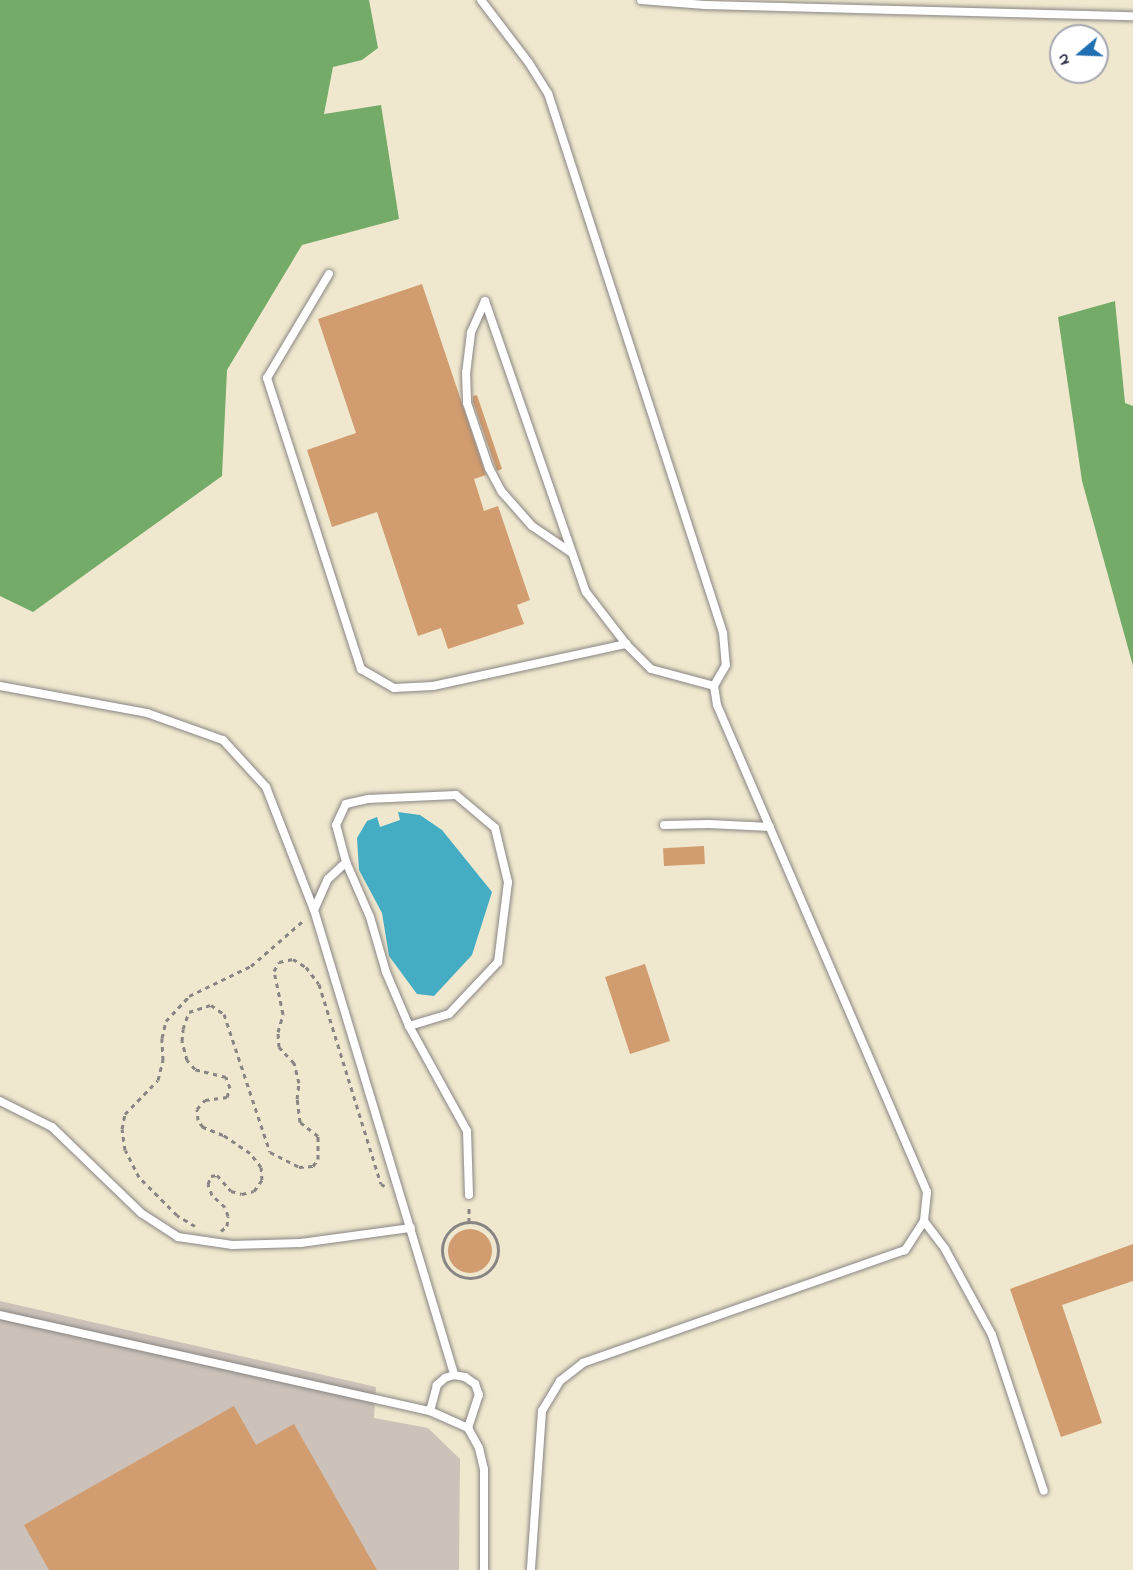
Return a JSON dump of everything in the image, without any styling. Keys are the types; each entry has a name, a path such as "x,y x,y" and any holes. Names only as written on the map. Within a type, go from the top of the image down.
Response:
{"lane":[{"path":"481,0 529,63 548,93 723,633 726,665 714,686 717,705 927,1192 924,1221 905,1250 583,1364 560,1381 542,1411 531,1570"},
{"path":"641,0 705,5 1133,16"},
{"path":"329,274 267,378 362,669 394,687 433,686 626,644"},
{"path":"572,553 532,526 502,492 489,468 466,404 466,372 471,333 485,300 586,592 626,644 651,669 714,686"},
{"path":"0,686 147,713 223,740 266,787 314,910 454,1375"},
{"path":"409,1026 449,1014 498,962 508,882 495,828 456,795 368,799 346,804 336,825 346,862 370,917 386,972 409,1026 467,1131 469,1195"},
{"path":"664,825 709,824 770,827"},
{"path":"314,910 328,879 346,862"},
{"path":"0,1101 51,1127 141,1213 178,1237 232,1245 301,1243 411,1228"},
{"path":"924,1221 945,1249 992,1335 1044,1491"},
{"path":"0,1315 380,1402 430,1411 468,1428 479,1448 484,1469 484,1570"},
{"path":"430,1411 437,1385 454,1375 465,1377 475,1384 479,1395 468,1428"}],"path":[{"path":"202,1230 177,1215 139,1177 125,1150 122,1129 125,1114 158,1080 163,1060 162,1038 166,1021 189,996 252,966 314,910"},
{"path":"211,1231 220,1232 226,1226 228,1216 225,1207 212,1195 208,1184 212,1176 217,1176 231,1191 242,1194 254,1191 262,1180 261,1167 250,1153 223,1135 203,1127 198,1120 197,1109 205,1100 227,1097 230,1088 226,1077 195,1070 187,1060 182,1041 183,1029 189,1012 211,1005 224,1014 270,1152 299,1167 313,1166 318,1159 318,1136 300,1122 297,1099 299,1083 294,1063 279,1047 278,1032 283,1014 274,971 279,962 293,959 306,967 319,984 381,1184 402,1197"},
{"path":"478,1223 492,1233 497,1241 497,1259 487,1273 479,1277 460,1277 446,1265 442,1256 445,1237 459,1224 478,1223"}],"shaded area":[{"path":"0,1301 376,1387 374,1418 428,1428 460,1459 459,1570 0,1570"}],"green space":[{"path":"0,0 369,0 378,48 362,60 333,67 324,114 381,105 399,219 302,245 227,370 222,476 33,612 0,596"},
{"path":"1115,301 1125,403 1133,406 1133,666 1082,481 1058,317"}],"water":[{"path":"398,812 420,815 442,830 492,892 472,955 434,996 417,994 389,956 382,913 359,870 357,838 367,821 377,817 380,827 400,820"}],"building":[{"path":"422,284 486,475 474,479 484,511 498,506 530,600 517,605 524,624 448,649 441,628 418,636 377,512 332,527 307,450 356,433 318,319"},
{"path":"477,395 502,469 497,471 473,402 473,396"},
{"path":"704,846 705,864 664,866 663,848"},
{"path":"645,964 670,1041 630,1054 605,977"},
{"path":"470,1229 486,1235 492,1251 486,1267 470,1273 454,1267 448,1251 454,1235"},
{"path":"1133,1244 1133,1281 1062,1305 1102,1423 1061,1437 1010,1289"},
{"path":"234,1406 256,1445 294,1424 377,1570 49,1570 24,1525"}]}
